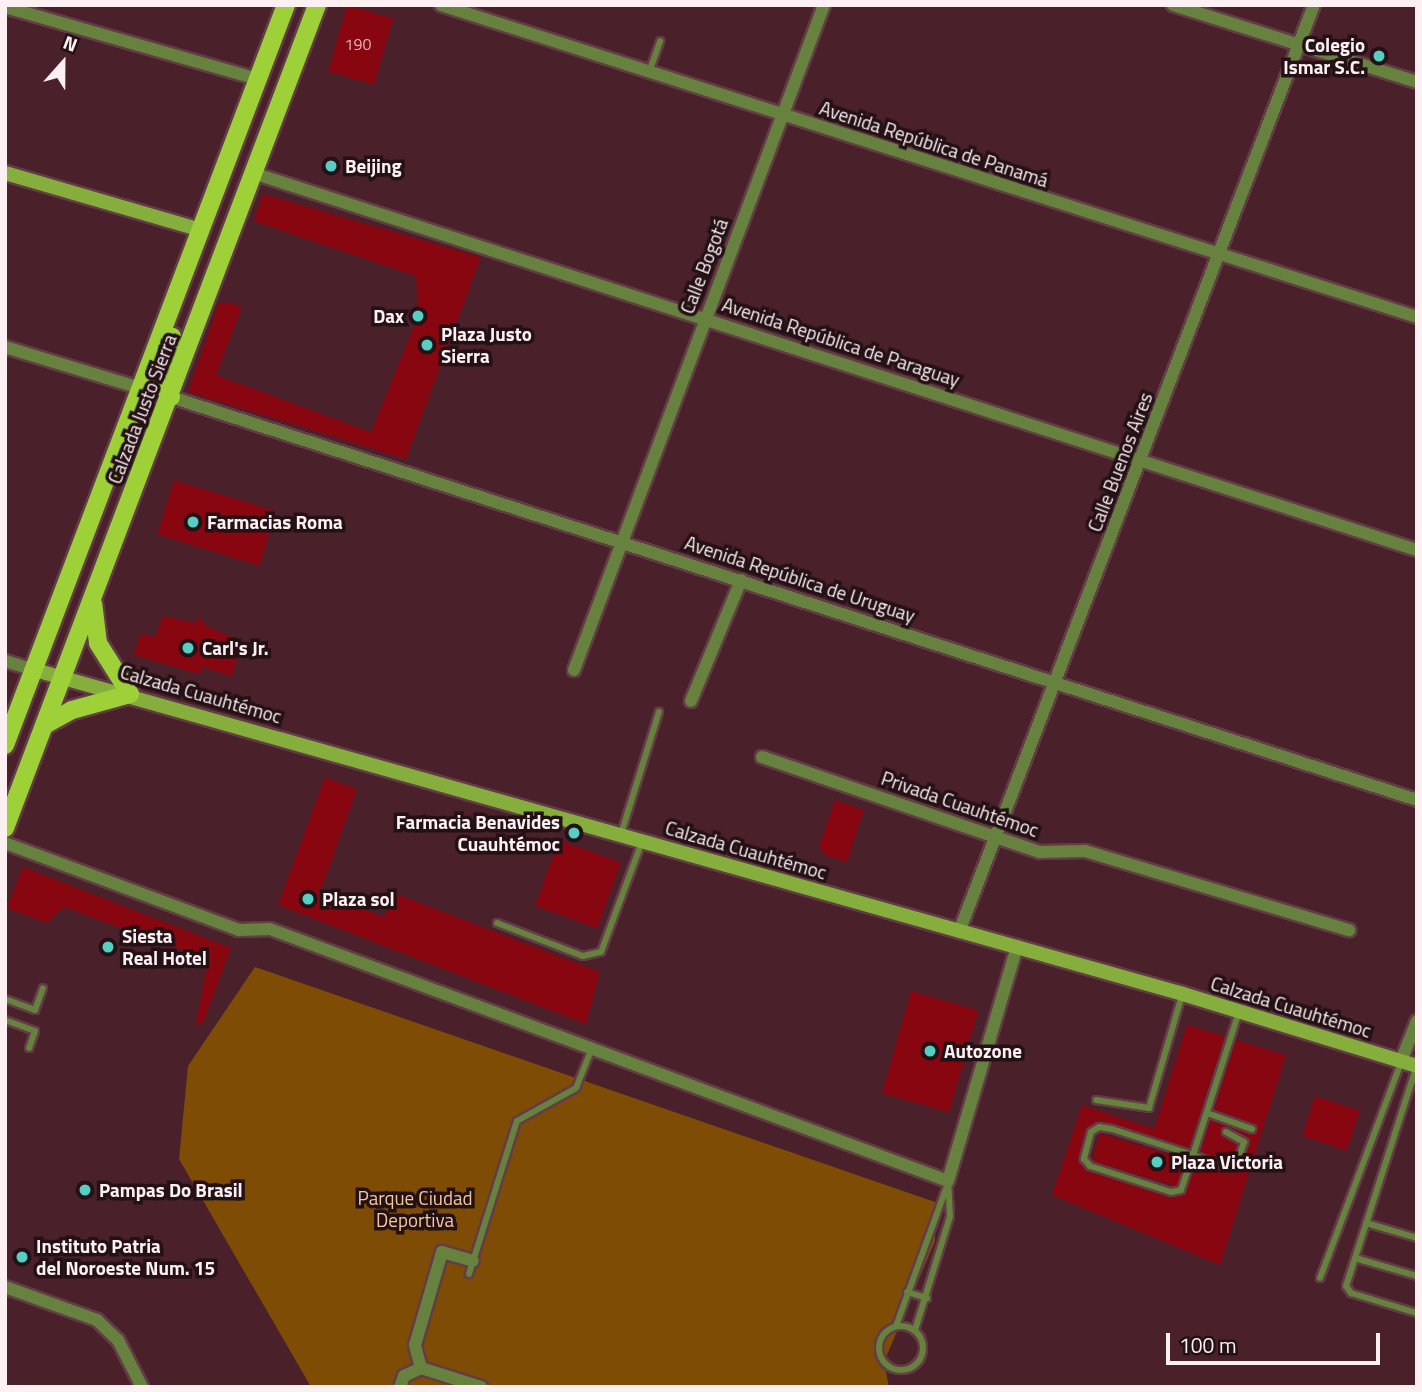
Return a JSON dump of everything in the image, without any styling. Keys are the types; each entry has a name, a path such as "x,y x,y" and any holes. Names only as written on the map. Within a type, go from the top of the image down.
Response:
{"main road":[{"name":"Calzada Justo Sierra","path":"5,745 286,5"},
{"name":"Calzada Justo Sierra","path":"5,828 92,596 171,397 317,5"},
{"path":"5,173 201,230"},
{"path":"171,397 158,378 179,319 172,305"},
{"path":"45,725 72,710 130,694 98,643 92,596"},
{"name":"Calzada Cuauhtémoc","path":"35,670 130,694 960,932 1017,946 1417,1065"}],"street":[{"name":"Avenida República de Panamá","path":"441,5 1417,317"},
{"name":"Calle Bogotá","path":"574,670 824,5"},
{"path":"1172,5 1417,82"},
{"name":"Calle Buenos Aires","path":"960,932 1314,5"},
{"path":"5,7 258,79"},
{"name":"Avenida República de Paraguay","path":"253,173 706,317 1140,462 1417,550"},
{"path":"5,346 140,388"},
{"name":"Avenida República de Uruguay","path":"171,397 1417,800"},
{"path":"691,701 741,580"},
{"path":"5,661 35,670"},
{"name":"Privada Cuauhtémoc","path":"762,757 1054,855 1085,851 1349,930"},
{"path":"5,843 239,930 270,929 948,1181 1017,946"},
{"path":"1401,1061 1417,1021"},
{"path":"421,1368 415,1345 442,1252 471,1267"},
{"path":"5,1287 97,1320 118,1340 142,1387"},
{"path":"400,1387 404,1376 421,1368 481,1387"}],"lane":[{"path":"649,72 660,41"},
{"path":"621,834 659,712"},
{"path":"497,923 583,956 601,952 642,840"},
{"path":"5,999 35,1010 43,988"},
{"path":"1096,1100 1149,1108 1182,994"},
{"path":"1226,1132 1244,1142 1233,1166 1193,1155 1098,1127 1091,1132 1084,1159 1090,1166 1171,1192 1181,1190 1193,1155 1207,1113 1239,1011"},
{"path":"5,1020 35,1031 29,1048"},
{"path":"471,1267 517,1121 576,1088 592,1048"},
{"path":"1320,1278 1401,1061"},
{"path":"1417,1065 1346,1286 1351,1293 1417,1313"},
{"path":"1207,1113 1252,1129"},
{"path":"948,1181 950,1216 915,1330 923,1354 918,1364 895,1370 885,1364 879,1342 896,1326 948,1181"},
{"path":"1366,1223 1417,1238"},
{"path":"1355,1258 1417,1276"},
{"path":"907,1292 927,1298"},
{"path":"896,1326 915,1330"}],"green space":[{"name":"Parque Ciudad Deportiva","path":"255,967 935,1202 935,1241 884,1362 889,1387 311,1387 179,1159 188,1066"}],"building":[{"path":"347,5 393,18 374,85 328,71"},
{"name":"Plaza Justo Sierra","path":"263,194 481,257 406,459 188,392 218,304 228,302 242,307 216,375 371,432 418,316 416,276 253,221"},
{"path":"174,480 276,511 260,566 157,535"},
{"name":"Carl's Jr.","path":"199,615 206,626 242,641 232,676 202,667 200,674 134,655 141,633 155,637 163,616 197,623"},
{"name":"Plaza sol","path":"325,777 357,789 320,893 384,917 394,893 600,972 586,1024 278,905"},
{"path":"835,800 864,810 847,862 825,855 819,846"},
{"path":"559,840 621,863 597,928 535,906"},
{"path":"23,867 231,948 202,1025 196,1023 208,960 64,907 47,923 7,908"},
{"name":"Autozone","path":"911,991 978,1010 949,1112 882,1093"},
{"name":"Plaza Victoria","path":"1187,1025 1225,1036 1189,1148 1099,1121 1086,1130 1078,1160 1088,1171 1169,1197 1184,1195 1196,1162 1226,1173 1243,1162 1249,1139 1227,1126 1220,1133 1237,1145 1233,1156 1225,1161 1200,1152 1210,1120 1250,1134 1257,1130 1254,1124 1214,1109 1236,1040 1286,1055 1220,1265 1052,1195 1082,1105 1154,1129"},
{"path":"1315,1096 1360,1111 1347,1150 1302,1136"},
{"path":"1100,1133 1186,1159 1178,1187 1092,1161"}],"place":[{"name":"Colegio Ismar S.C.","path":"1379,56"},
{"name":"Beijing","path":"331,166"},
{"name":"Dax","path":"418,316"},
{"name":"Plaza Justo Sierra","path":"427,345"},
{"name":"Farmacias Roma","path":"193,522"},
{"name":"Carl's Jr.","path":"188,648"},
{"name":"Farmacia Benavides Cuauhtémoc","path":"574,833"},
{"name":"Plaza sol","path":"308,899"},
{"name":"Siesta Real Hotel","path":"108,947"},
{"name":"Autozone","path":"930,1051"},
{"name":"Plaza Victoria","path":"1157,1162"},
{"name":"Pampas Do Brasil","path":"85,1190"},
{"name":"Instituto Patria del Noroeste Num. 15","path":"22,1257"}]}
